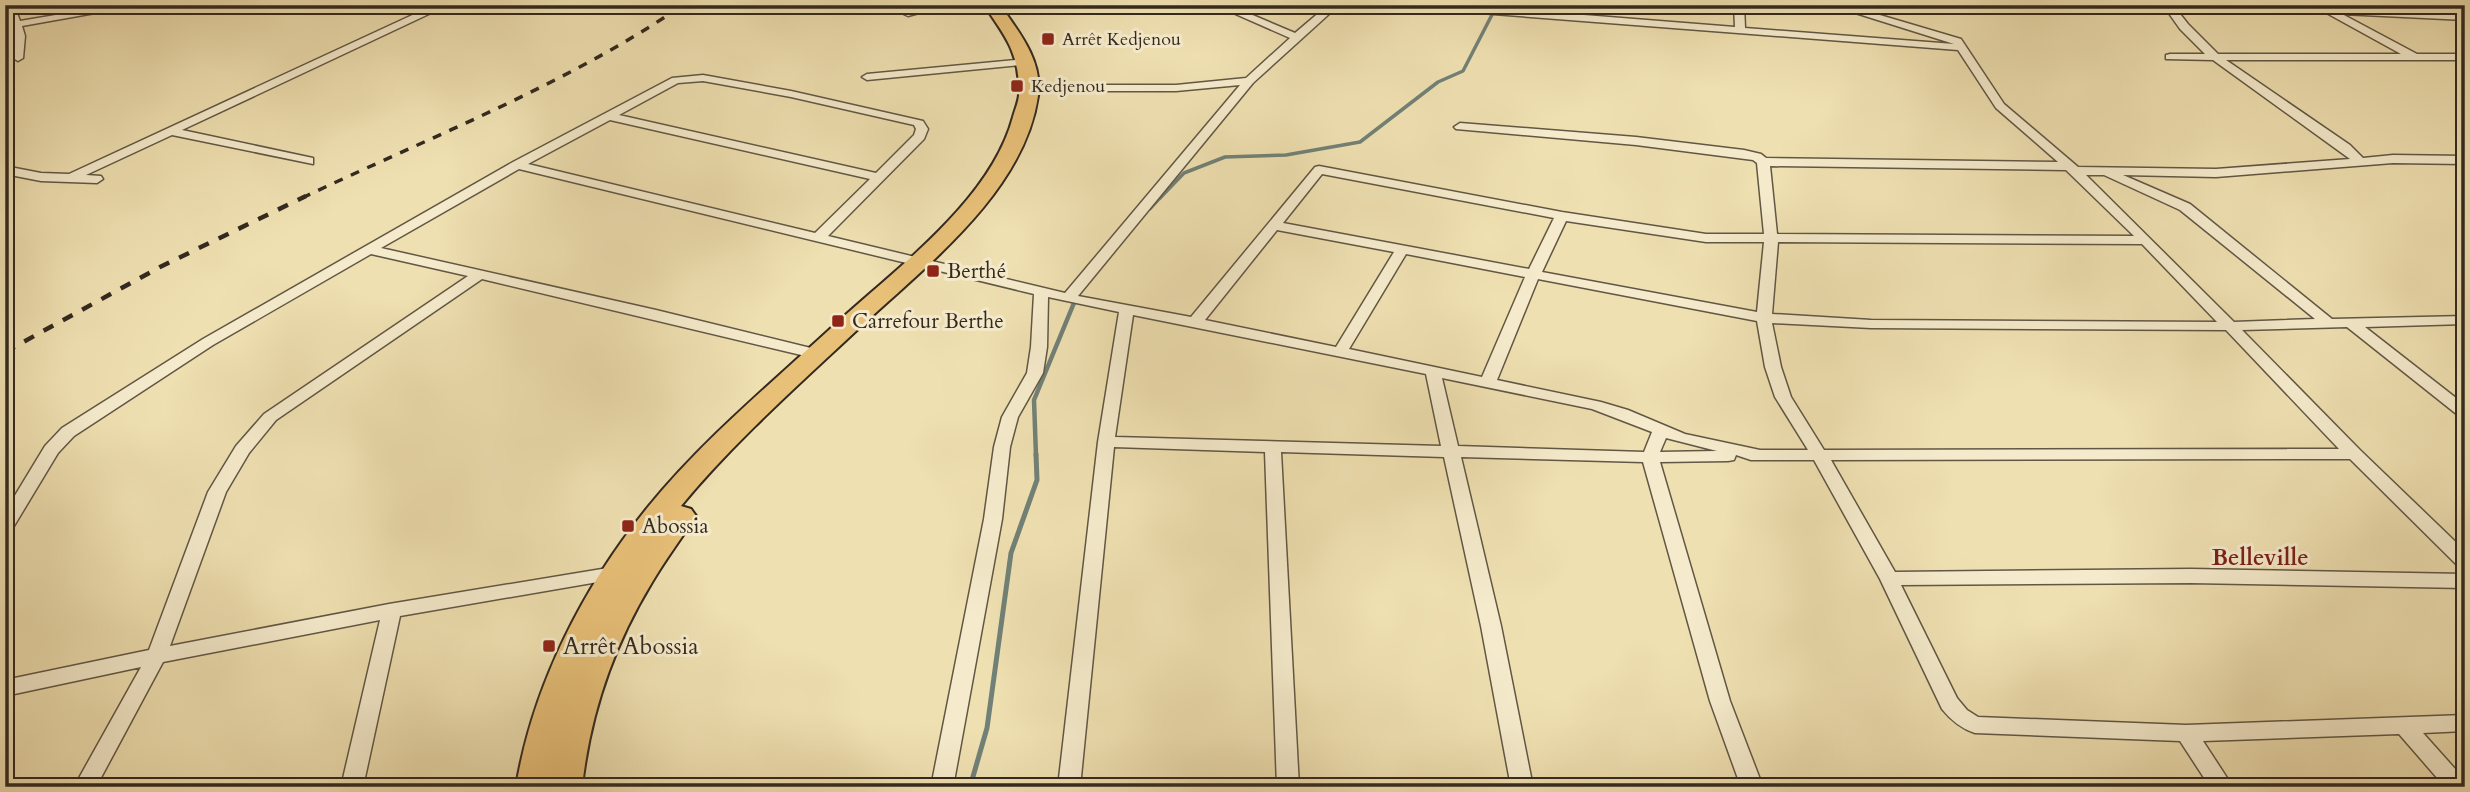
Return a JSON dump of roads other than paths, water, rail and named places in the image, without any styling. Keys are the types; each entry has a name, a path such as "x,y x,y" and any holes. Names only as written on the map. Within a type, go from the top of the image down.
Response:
{"main road":[{"path":"564,787 575,723 590,677 619,609 663,539 699,491 744,441 924,264 996,176 1009,153 1022,128 1029,103 1030,83 1026,62 1014,32 992,5"},
{"path":"534,787 545,729 563,681 596,610 680,488 818,354 990,210 1014,178 1038,128 1042,88 1040,63 1032,41 1016,17 1004,5"}],"street":[{"path":"9,5 17,24 18,58"},
{"path":"17,24 135,5"},
{"path":"145,5 160,9 190,5"},
{"path":"74,176 443,5"},
{"path":"510,5 543,10"},
{"path":"889,5 908,13 943,5"},
{"path":"1220,5 1296,37"},
{"path":"1068,298 1249,81 1334,5"},
{"path":"1415,5 1962,47"},
{"path":"1740,5 1741,32"},
{"path":"1835,5 1948,37 1962,47 2000,106 2072,169 2146,240 2354,454 2465,562"},
{"path":"2168,5 2178,21 2214,57 2346,148 2360,162"},
{"path":"2321,8 2415,57"},
{"path":"2321,8 2465,17"},
{"path":"2170,57 2465,57"},
{"path":"867,76 1026,62"},
{"path":"5,527 51,450 68,432 208,342 517,165 676,80 694,78 791,94 919,123 922,129 920,136 818,238"},
{"path":"1042,88 1176,88 1249,81"},
{"path":"609,116 879,177"},
{"path":"1460,127 1636,141 1757,157 1763,162 2217,173 2360,162 2465,160"},
{"path":"173,132 309,161"},
{"path":"1763,162 1771,240 1764,318 1773,367 1783,397 1889,579 1949,703 1960,716 1975,725 2186,733 2465,723"},
{"path":"517,165 1041,292 1595,405 1622,413 1681,438 1760,455"},
{"path":"5,170 41,177 74,176 97,179"},
{"path":"1195,322 1319,170 1562,216 1706,238 2146,240"},
{"path":"2103,171 2185,207"},
{"path":"2159,171 2185,207 2328,323"},
{"path":"1487,384 1533,275 1562,216"},
{"path":"1273,225 1764,318 1871,324 2231,326 2465,320"},
{"path":"370,250 818,354"},
{"path":"1340,352 1402,250"},
{"path":"85,787 157,655 217,492 242,450 270,417 480,275"},
{"path":"942,787 993,520 1002,447 1010,417 1035,373 1041,292"},
{"path":"1069,787 1106,442 1127,309"},
{"path":"2349,322 2465,414"},
{"path":"1433,373 1491,626 1522,787"},
{"path":"1661,429 1650,457 1720,701 1752,787"},
{"path":"1106,442 1650,457 2354,454"},
{"path":"1273,448 1288,787"},
{"path":"5,688 157,655 620,572"},
{"path":"1889,579 2191,576 2465,581"},
{"path":"352,787 392,611"},
{"path":"2404,726 2458,787"},
{"path":"2186,733 2222,787"}],"waterway":[{"path":"1160,198 1184,173 1225,157 1286,155 1360,142 1438,82 1463,71 1497,5"},
{"path":"1150,208 1161,196"},
{"path":"1036,456 1034,400 1076,298"},
{"path":"970,787 987,728 1011,553 1037,480 1036,454"}],"railway":[{"path":"302,198 545,85 638,34 683,5"},
{"path":"5,352 160,267 306,196"}],"place":[{"name":"Arrêt Kedjenou","path":"1048,39"},
{"name":"Kedjenou","path":"1017,86"},
{"name":"Berthé","path":"933,271"},
{"name":"Carrefour Berthe","path":"838,321"},
{"name":"Abossia","path":"628,526"},
{"name":"Arrêt Abossia","path":"549,646"}],"district":[{"name":"Belleville","path":"2260,557"}]}
